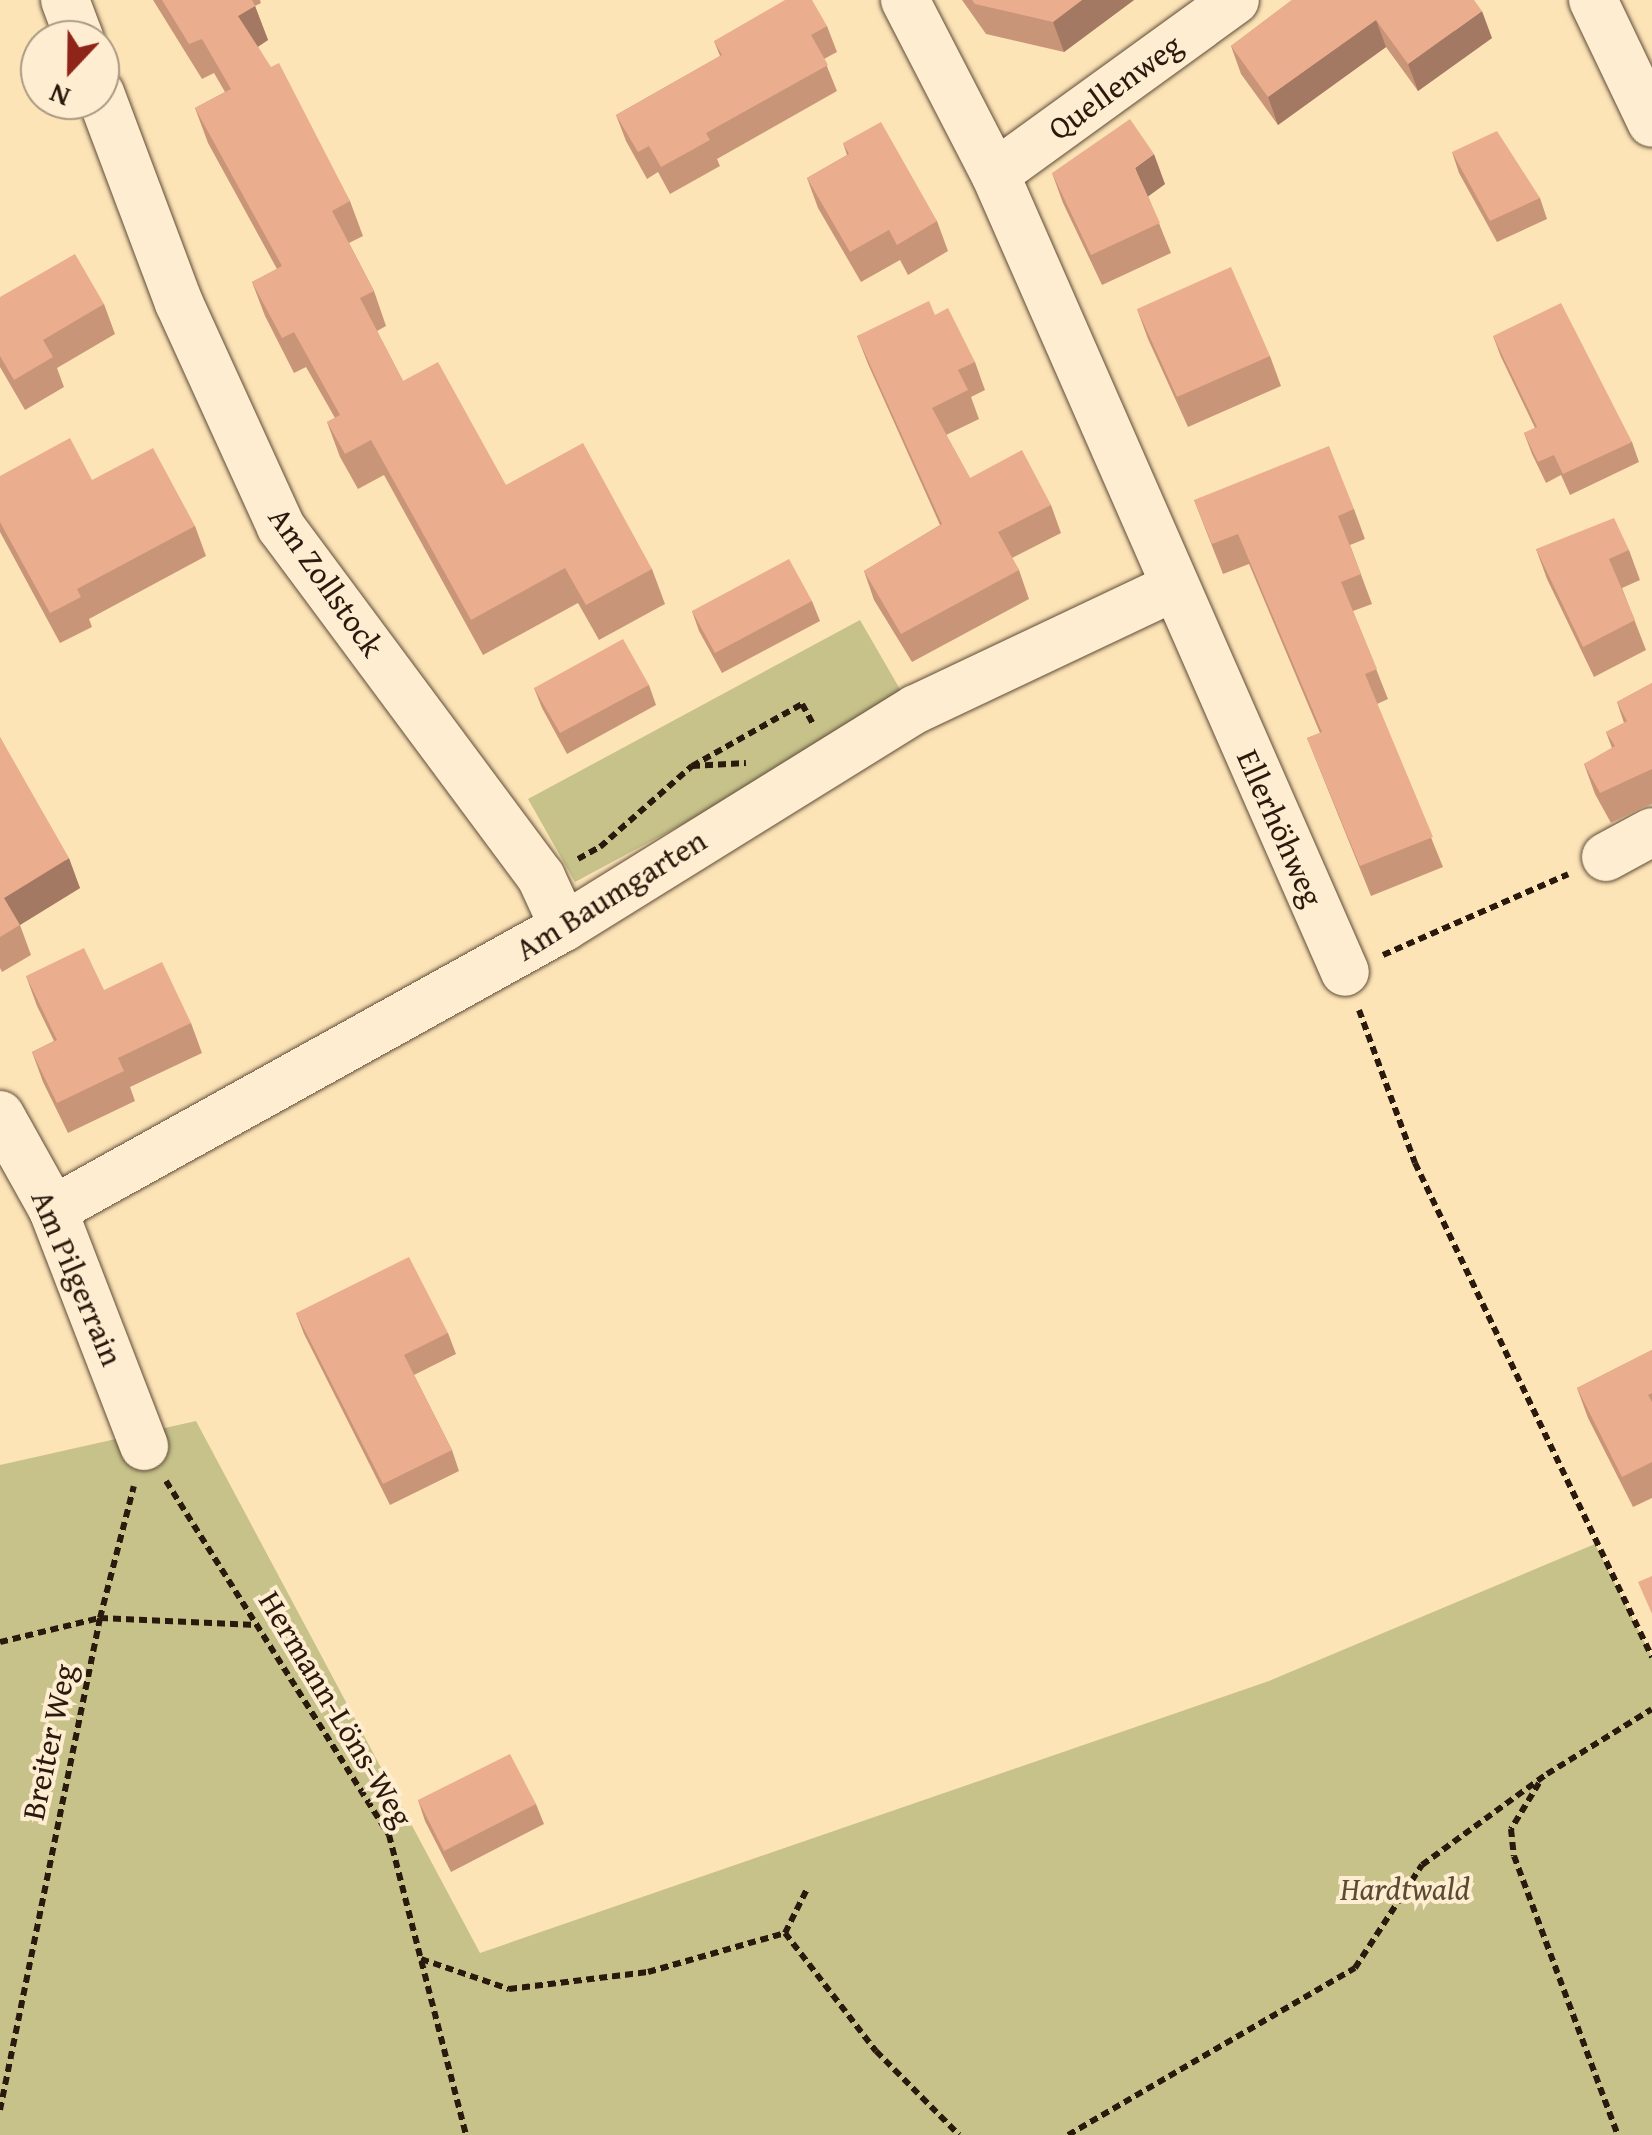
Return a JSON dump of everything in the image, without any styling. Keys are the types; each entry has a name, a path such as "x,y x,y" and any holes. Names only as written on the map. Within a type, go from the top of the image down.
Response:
{"street":[{"name":"Ellerhöhweg","path":"905,0 996,174 1172,588 1345,972"},
{"name":"Quellenweg","path":"996,174 1235,0"},
{"path":"1593,0 1652,122"},
{"name":"Am Zollstock","path":"110,120 179,302 281,527 541,877 564,927"},
{"name":"Am Baumgarten","path":"53,1210 564,927 916,709 1172,588"},
{"path":"1606,857 1652,832"},
{"name":"Am Pilgerrain","path":"0,1114 53,1210 144,1446"}],"path":[{"path":"541,877 600,848 692,766 802,704"},
{"path":"1606,857 1345,972 1415,1163 1652,1657"},
{"name":"Breiter Weg","path":"0,2110 100,1618 144,1446"},
{"name":"Hermann-Löns-Weg","path":"144,1446 388,1835 466,2135"},
{"path":"0,1642 100,1618 258,1625"},
{"path":"1068,2135 1355,1968 1422,1865 1547,1774 1652,1709"},
{"path":"1547,1774 1519,1811 1511,1846 1618,2135"},
{"path":"420,1959 509,1988 648,1972 785,1934 808,1887"},
{"path":"785,1934 876,2051 959,2135"}],"green space":[{"path":"860,620 908,703 575,882 528,799"},
{"name":"Hardtwald","path":"196,1421 480,1953 1269,1681 1595,1544 1652,1657 1652,2135 0,2135 0,1465"}],"building":[{"path":"162,0 252,0 255,6 238,16 271,67 279,63 350,201 332,211 374,291 360,298 403,381 438,362 506,485 583,443 652,569 586,605 565,568 471,620 371,440 345,454 327,422 340,415 294,332 282,338 252,282 282,266 195,108 231,89 202,39 189,44"},
{"path":"785,0 812,0 827,26 811,35 828,65 706,133 710,140 661,167 649,146 638,152 616,115 722,55 714,41"},
{"path":"972,0 1082,0 1053,22 975,4"},
{"path":"1292,0 1474,0 1482,11 1408,64 1376,20 1268,97 1231,46"},
{"path":"1130,119 1154,154 1135,168 1160,223 1091,255 1052,173"},
{"path":"881,122 937,221 897,245 889,230 850,252 807,178 849,154 843,143"},
{"path":"1497,131 1540,198 1490,221 1452,152"},
{"path":"75,254 104,304 43,340 53,357 14,380 0,356 0,297"},
{"path":"1231,267 1270,356 1177,397 1137,309"},
{"path":"929,301 935,315 948,308 975,362 958,370 968,390 932,408 970,478 1022,450 1051,505 998,532 1019,570 901,634 864,571 942,524 857,336"},
{"path":"1561,303 1632,442 1563,474 1554,455 1538,462 1524,433 1537,427 1493,336"},
{"path":"70,438 92,480 153,448 195,526 77,589 81,597 50,613 0,522 0,476"},
{"path":"1329,446 1354,509 1338,516 1361,574 1341,582 1377,669 1365,674 1433,837 1360,866 1307,738 1322,732 1238,534 1212,544 1194,500"},
{"path":"1614,518 1629,550 1609,559 1635,620 1583,647 1536,549"},
{"path":"789,559 812,601 715,653 692,611"},
{"path":"623,639 649,685 560,733 534,688"},
{"path":"1652,683 1652,769 1600,793 1584,764 1615,746 1606,732 1627,721 1617,702"},
{"path":"0,737 69,858 4,898 20,925 0,937"},
{"path":"84,948 104,990 162,962 191,1023 118,1058 124,1071 57,1103 32,1052 57,1040 26,976"},
{"path":"409,1257 448,1333 404,1355 452,1450 383,1484 296,1313"},
{"path":"1652,1350 1652,1393 1648,1395 1652,1402 1652,1462 1622,1477 1577,1388"},
{"path":"1652,1576 1652,1614 1638,1582"},
{"path":"510,1754 536,1804 444,1851 418,1800"}]}
